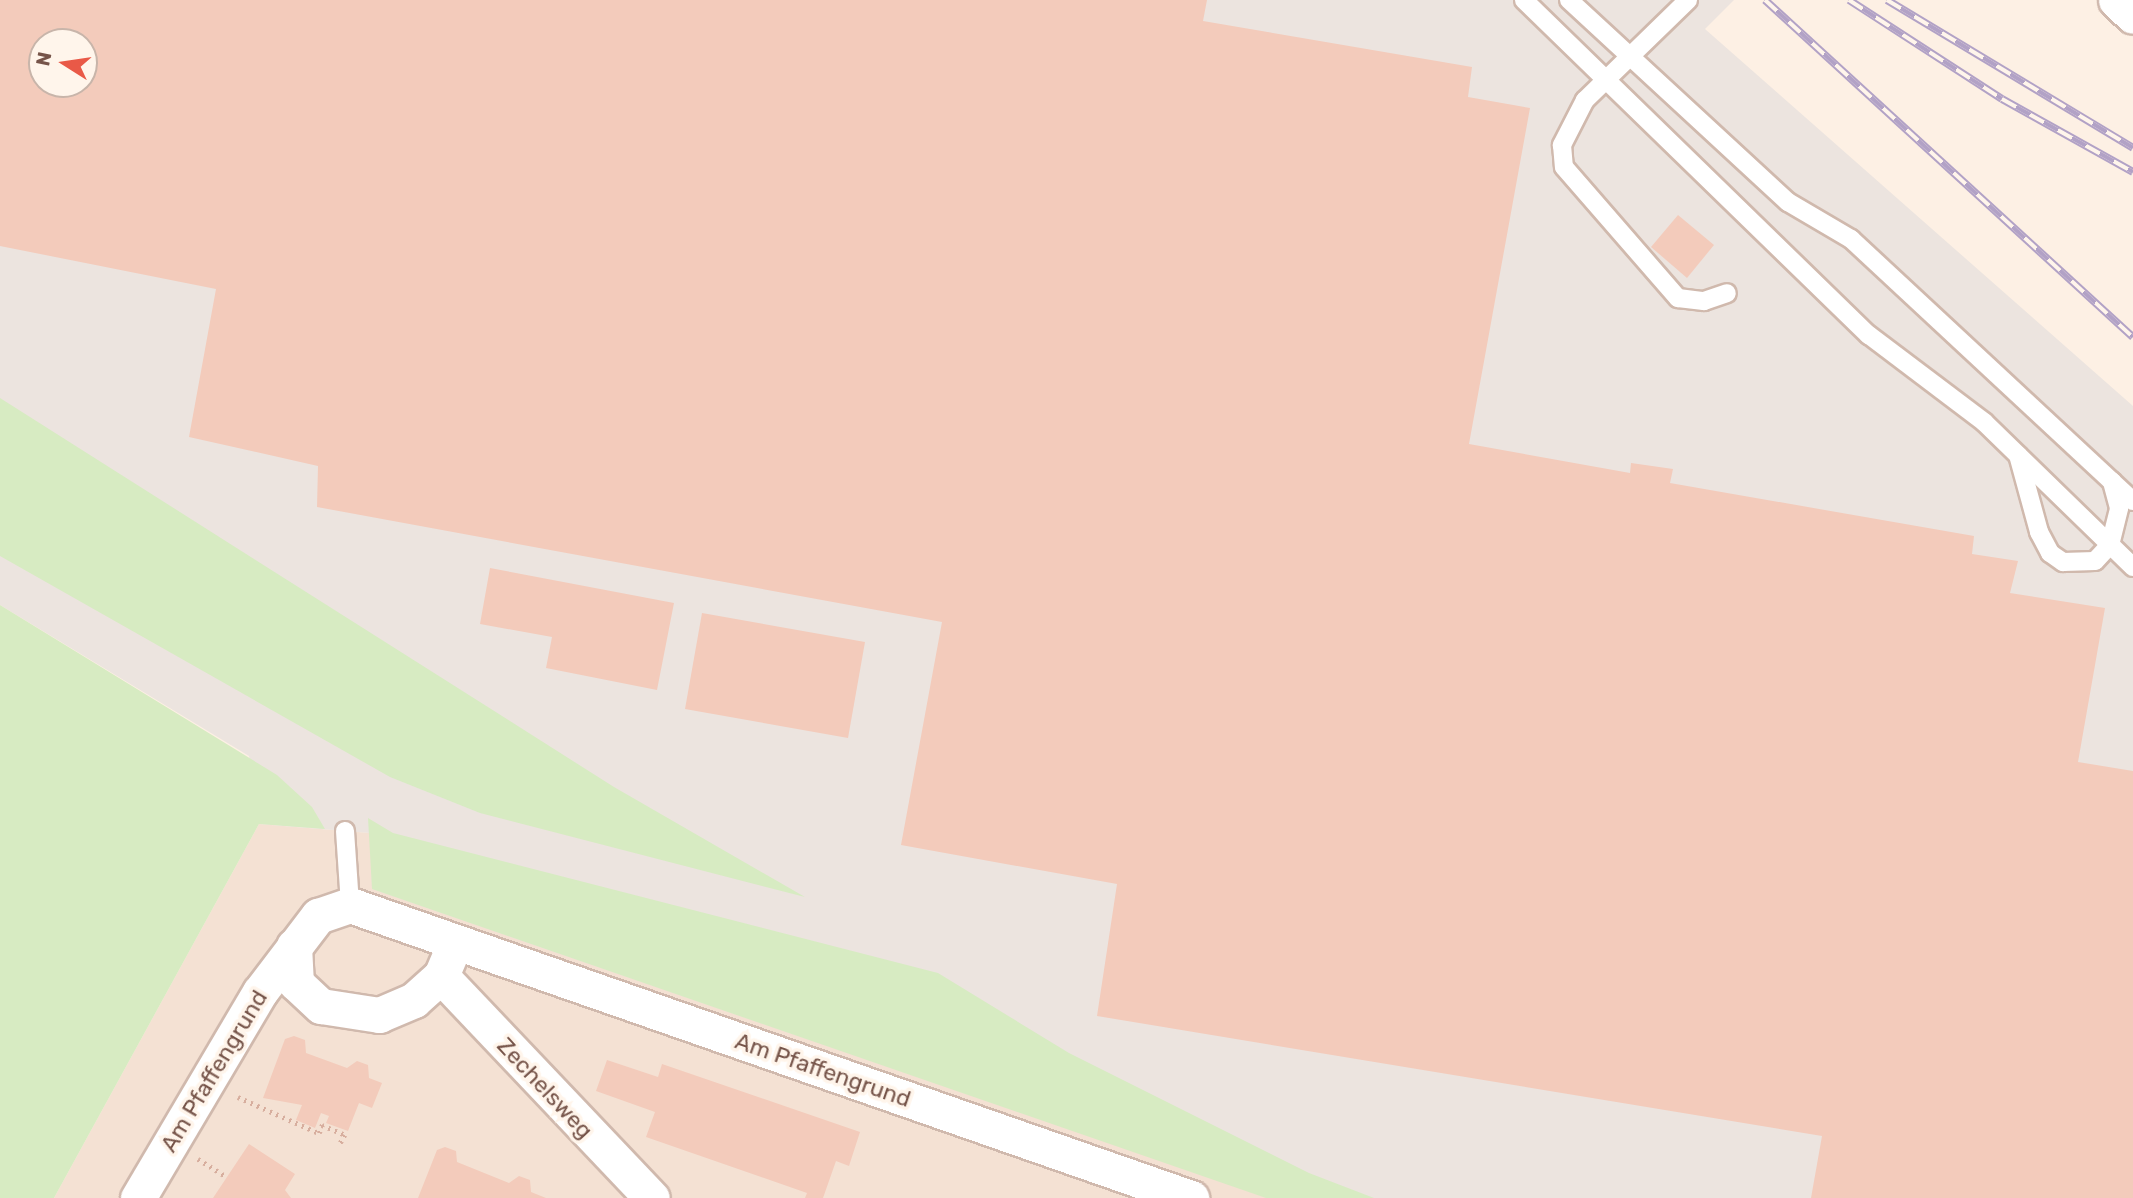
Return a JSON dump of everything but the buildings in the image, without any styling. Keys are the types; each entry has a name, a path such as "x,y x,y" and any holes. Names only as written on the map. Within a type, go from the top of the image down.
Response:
{"street":[{"path":"2116,0 2133,16"},
{"name":"Am Pfaffengrund","path":"138,1198 293,946 318,916 350,905 1191,1198"},
{"name":"Am Pfaffengrund","path":"293,946 296,983 321,1006 379,1015 414,1000 440,976 456,942"},
{"name":"Zechelsweg","path":"440,976 652,1198"}],"lane":[{"path":"1524,0 1869,335 1953,396 2133,567"},
{"path":"1569,0 1788,202 1850,239 2133,500"},
{"path":"1688,0 1630,54 1570,121 1562,145 1564,167 1678,298 1704,301 1727,293"},
{"path":"2018,455 2050,554 2063,562 2095,561 2110,545 2119,508 2110,477"},
{"path":"345,831 350,905"}],"path":[{"path":"232,1093 319,1132 322,1125 345,1135 340,1144"},
{"path":"221,1172 227,1177"}],"shaded area":[{"path":"0,0 1734,0 1705,29 2133,406 2133,1198 1268,1198 372,889 370,833 259,824 249,756 0,605"},
{"path":"259,824 370,833 835,1045 1268,1198 54,1198"}],"green space":[{"path":"0,398 614,787 805,897 480,813 390,777 0,556"},
{"path":"0,605 277,775 312,807 325,829 259,824 54,1198 0,1198"},
{"path":"368,818 393,833 938,973 1069,1053 1309,1173 1374,1198 1266,1198 372,889"}],"railway":[{"path":"1765,0 2133,337"},
{"path":"1849,0 2002,99 2133,172"},
{"path":"1887,0 2133,148"}]}
